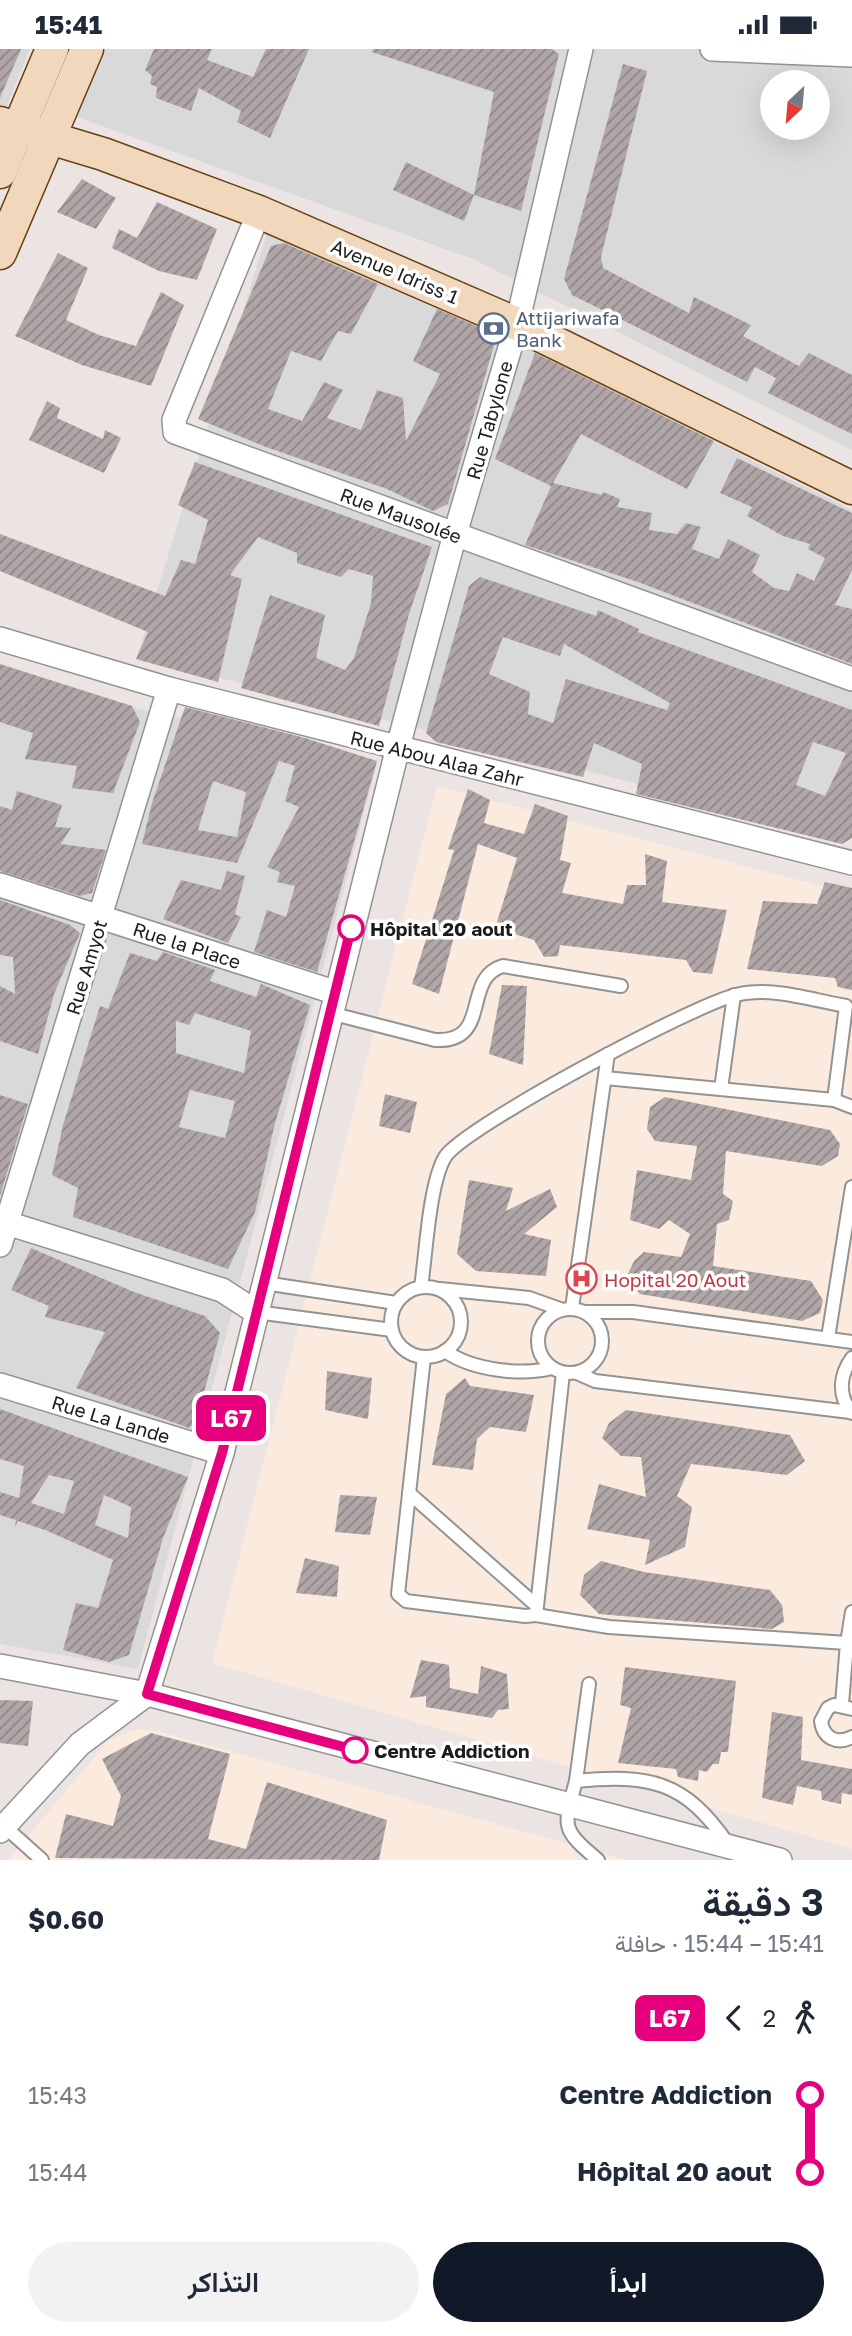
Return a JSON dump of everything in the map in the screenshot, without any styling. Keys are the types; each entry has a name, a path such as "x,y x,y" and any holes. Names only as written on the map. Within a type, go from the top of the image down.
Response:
{"street":[{"path":"0,171 9,125 52,49"},
{"path":"0,253 87,49"},
{"name":"Rue Tabylone","path":"147,1694 222,1453 332,1002 398,747 455,534 517,324 581,49"},
{"path":"712,49 852,55"},
{"name":"Avenue Idriss 1","path":"9,125 197,187 259,212 517,324 852,488"},
{"name":"Rue Mausolée","path":"259,212 174,420 175,432 852,679"},
{"name":"Rue Abou Alaa Zahr","path":"0,639 169,689 852,863"},
{"name":"Rue Abou Alaa Zahr","path":"0,645 24,648"},
{"name":"Rue Amyot","path":"2,1229 101,917 169,689"},
{"name":"Rue la Place","path":"0,885 101,917 332,1002"},
{"path":"2,1229 222,1290 256,1312"},
{"path":"222,1290 264,1283"},
{"name":"Rue La Lande","path":"0,1385 222,1453"},
{"path":"0,1665 147,1694 780,1860"},
{"path":"2,1829 80,1744 147,1694"}],"lane":[{"path":"332,1002 435,1040 450,1041 460,1038 470,1025 487,976 493,969 503,966 621,986"},
{"path":"427,1288 438,1172 446,1156 465,1137 608,1054 734,995 759,991 849,1006 834,1100"},
{"path":"720,1089 734,995"},
{"path":"572,1310 608,1054"},
{"path":"605,1078 834,1100 852,1107"},
{"path":"828,1338 852,1187"},
{"path":"264,1283 396,1303"},
{"path":"427,1288 452,1300 461,1321 459,1332 445,1351 424,1357 404,1349 392,1330 391,1321 396,1303 402,1296 427,1288 529,1298 572,1310 595,1321 601,1332 602,1346 598,1358 589,1368 564,1372 534,1373 461,1362 445,1351"},
{"path":"851,1412 595,1381 564,1372 543,1360 537,1336 549,1315 572,1310 634,1312 852,1342"},
{"path":"256,1312 392,1330"},
{"path":"424,1357 400,1597 406,1601 536,1611 609,1627 849,1644"},
{"path":"851,1412 841,1390 842,1378 852,1358"},
{"path":"536,1611 564,1372"},
{"path":"409,1493 536,1611"},
{"path":"852,1612 847,1706 828,1708 821,1721 825,1734 838,1741 852,1737"},
{"path":"589,1684 576,1781 569,1805 569,1832 598,1860"},
{"path":"576,1781 602,1778 663,1784 683,1794 707,1813 730,1847"},
{"path":"2,1829 42,1860"}],"shaded area":[{"path":"0,49 30,49 0,123"},
{"path":"105,49 852,49 852,450 473,259 77,117"},
{"path":"267,233 522,346 852,510 852,838 137,657"},
{"path":"0,677 377,763 138,1669 0,1644"},
{"name":"Hopital 20 Aout","path":"437,786 852,894 852,1849 212,1663"},
{"path":"135,1730 153,1730 628,1860 8,1860 109,1740"}],"building":[{"path":"0,49 21,49 0,98"},
{"path":"154,49 212,49 207,60 253,77 266,49 309,49 270,138 237,122 241,111 199,88 191,111 156,98 157,87 150,84 152,76 145,70"},
{"path":"373,49 552,49 559,54 521,211 474,195 494,92 372,52"},
{"path":"623,64 647,71 601,257 603,268 689,313 694,297 751,325 743,336 799,366 809,353 852,375 852,434 768,393 776,378 755,367 747,382 572,295 564,279"},
{"path":"406,162 474,195 464,221 393,190"},
{"path":"82,179 116,198 96,229 57,212"},
{"path":"157,202 217,229 197,280 159,271 112,248 119,229 137,238"},
{"path":"284,243 378,284 351,334 338,331 321,361 291,351 268,409 302,421 324,382 343,390 327,418 361,430 377,390 403,398 406,441 440,374 413,361 437,309 497,335 448,504 433,511 387,489 266,447 198,419 271,246"},
{"path":"58,253 88,268 66,320 99,335 136,346 161,292 184,305 151,386 82,365 15,336"},
{"path":"535,353 714,441 687,489 581,434 553,483 602,495 603,492 620,499 617,507 652,513 649,530 677,534 686,523 701,527 692,549 719,559 728,539 760,555 752,572 774,588 789,591 797,573 814,581 825,558 808,549 810,544 783,536 747,516 752,507 720,493 737,458 852,513 852,570 835,605 852,609 852,664 638,582 525,545 552,484 551,486 495,459"},
{"path":"47,401 60,408 57,418 103,439 105,430 121,438 104,473 29,440"},
{"path":"195,462 432,547 409,614 379,726 241,688 270,595 325,615 316,658 345,670 354,658 371,603 373,576 349,569 341,577 297,563 297,553 258,537 230,575 242,579 218,682 136,659 148,632 0,571 0,534 165,596 181,560 195,564 208,520 178,505"},
{"path":"480,577 596,616 598,610 639,629 638,632 852,710 852,838 842,844 636,794 642,764 594,743 583,777 436,742 426,733 469,586","holes":["503,637 560,656 564,644 670,703 667,710 566,679 553,723 528,714 530,692 489,674","813,742 846,753 825,796 796,785"]},
{"path":"0,664 132,706 140,722 113,793 72,788 77,766 25,759 33,733 0,722"},
{"path":"185,707 305,738 377,761 317,972 254,952 267,910 286,917 295,886 277,882 280,872 267,867 299,807 285,801 295,766 279,761 237,863 142,844 152,803","holes":["213,781 246,792 237,837 198,830"]},
{"path":"468,789 490,800 484,823 524,834 535,804 568,816 560,860 571,863 562,893 623,904 627,885 646,885 645,854 667,861 662,902 727,910 712,974 693,972 686,960 560,945 558,956 544,957 534,940 495,928 517,858 478,844 439,994 412,984 454,850 448,849"},
{"path":"17,791 62,805 55,827 71,828 61,844 106,850 92,893 80,896 0,871 0,806 12,810"},
{"path":"227,871 245,876 235,914 241,917 228,943 163,919 181,880 221,890"},
{"path":"825,882 852,888 852,990 838,987 835,978 747,969 763,901 817,904"},
{"path":"0,900 70,925 80,933 54,994 38,1054 0,1041 0,986 15,994 13,957 0,955"},
{"path":"163,952 215,970 210,981 256,997 261,984 310,1005 274,1127 255,1212 228,1269 73,1217 78,1188 52,1175 63,1125 100,1006 108,1009 130,953 157,961","holes":["195,1013 251,1031 244,1073 176,1053 176,1021 189,1025","190,1090 235,1101 225,1138 179,1127"]},
{"path":"502,985 527,986 523,1065 489,1054"},
{"path":"385,1094 417,1102 410,1133 379,1126"},
{"path":"0,1095 28,1104 0,1196"},
{"path":"665,1097 830,1130 840,1144 838,1156 822,1166 726,1151 723,1194 733,1201 729,1220 717,1224 713,1266 811,1281 823,1300 820,1313 802,1321 640,1294 626,1278 634,1261 644,1252 681,1257 690,1234 669,1220 659,1229 630,1220 637,1170 691,1180 697,1146 655,1141 647,1129 650,1107"},
{"path":"469,1180 513,1188 506,1211 550,1189 557,1207 524,1234 551,1240 546,1276 476,1271 457,1254"},
{"path":"31,1248 134,1292 205,1316 220,1333 196,1422 189,1428 76,1388 105,1332 45,1317 49,1306 11,1290"},
{"path":"327,1371 372,1378 368,1419 325,1410"},
{"path":"465,1378 470,1386 534,1395 526,1432 490,1427 477,1439 473,1470 432,1465 446,1394"},
{"path":"0,1409 188,1477 163,1538 129,1655 109,1662 63,1650 76,1603 98,1608 113,1560 45,1530 18,1521 15,1527 16,1520 0,1515 0,1492 19,1498 24,1466 0,1459","holes":["49,1475 74,1481 64,1514 31,1503","104,1495 131,1507 128,1538 95,1525"]},
{"path":"626,1410 790,1435 805,1461 787,1475 691,1464 677,1496 692,1507 685,1547 645,1565 650,1540 587,1529 599,1484 646,1497 641,1457 621,1456 602,1438 609,1423"},
{"path":"340,1495 377,1497 370,1535 335,1532"},
{"path":"305,1558 339,1566 337,1597 296,1593"},
{"path":"601,1561 644,1572 770,1590 782,1605 784,1622 772,1629 599,1614 580,1595 584,1575"},
{"path":"421,1660 449,1665 450,1688 478,1694 481,1666 507,1674 509,1709 498,1710 492,1718 426,1707 426,1696 410,1698"},
{"path":"625,1667 736,1681 728,1752 721,1752 719,1764 713,1764 707,1772 699,1770 698,1781 678,1777 676,1769 618,1763 631,1708 620,1705"},
{"path":"0,1700 33,1701 28,1746 0,1743"},
{"path":"772,1712 803,1717 801,1760 852,1769 852,1795 842,1793 841,1804 822,1800 821,1791 797,1786 793,1805 762,1798"},
{"path":"151,1733 230,1754 208,1839 246,1849 267,1782 387,1820 379,1860 55,1858 66,1814 113,1826 121,1796 102,1759"}],"bus line":[{"name":"L67","path":"351,928 222,1453 147,1694 355,1750"}],"place":[{"name":"Attijariwafa Bank","path":"493,328"},
{"name":"Hôpital 20 aout","path":"351,928"},
{"name":"Hopital 20 Aout","path":"581,1279"},
{"name":"Centre Addiction","path":"355,1750"}]}
